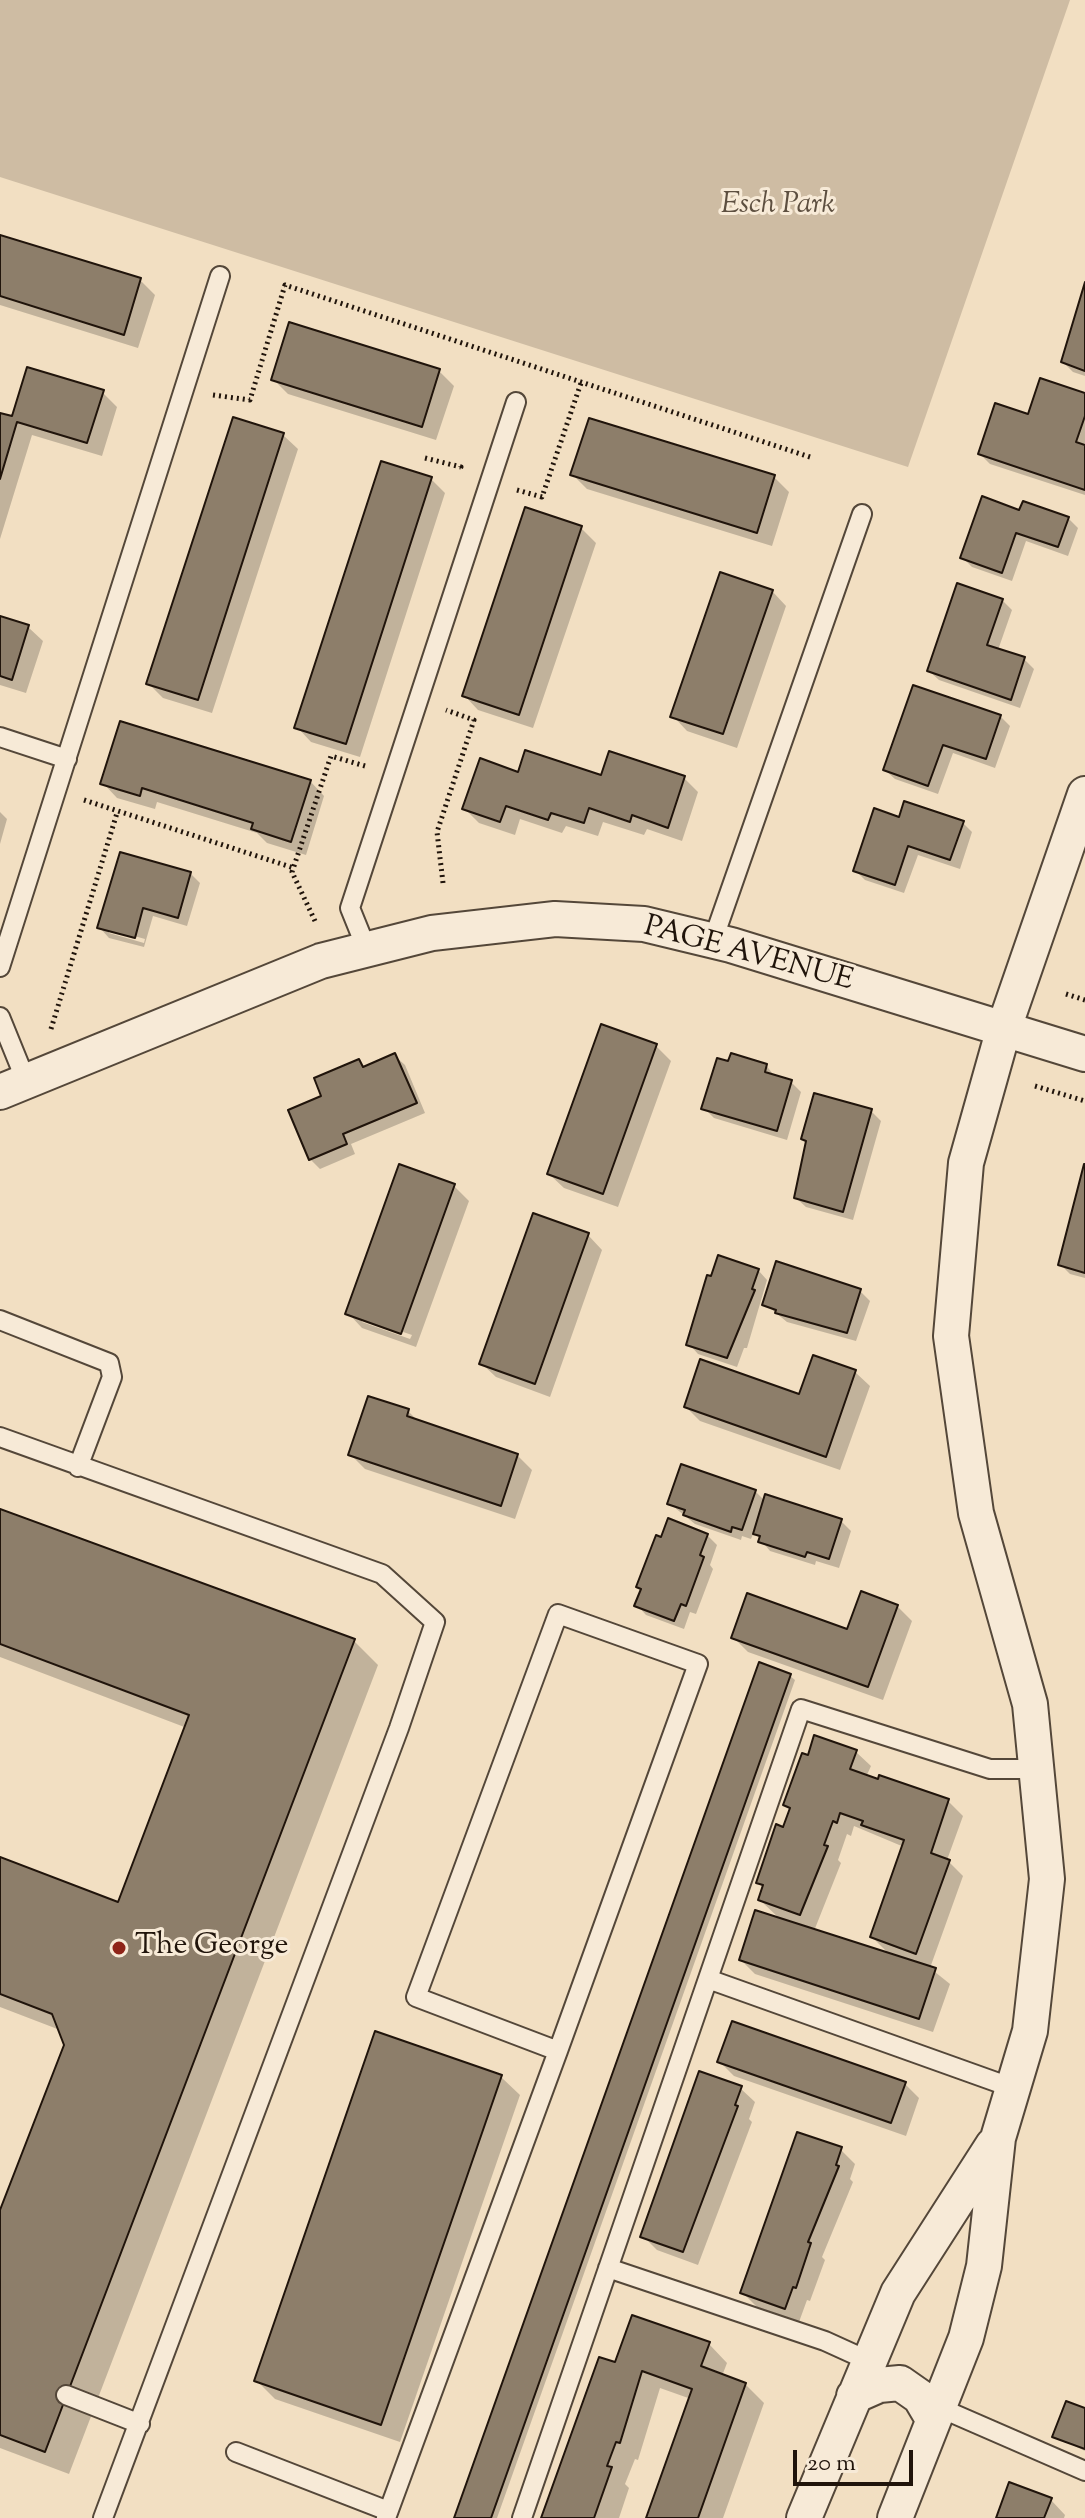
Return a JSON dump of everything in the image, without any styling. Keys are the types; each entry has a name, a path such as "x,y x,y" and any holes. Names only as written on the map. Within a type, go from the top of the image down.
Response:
{"street":[{"path":"895,2518 966,2338 984,2266 998,2138 1030,2031 1047,1879 1030,1704 976,1513 951,1336 966,1163 1004,1028 1085,794"},
{"name":"PAGE AVENUE","path":"13,1086 321,961 432,933 555,919 644,924 713,940 1085,1054"},
{"path":"804,2518 898,2293 998,2138"},
{"path":"854,2396 879,2385 900,2383 935,2413"}],"lane":[{"path":"0,967 220,276"},
{"path":"367,950 350,908 516,402"},
{"path":"713,940 862,514"},
{"path":"0,737 67,759"},
{"path":"0,1017 13,1086"},
{"path":"0,1320 109,1363 112,1377 78,1467"},
{"path":"0,1437 382,1574 435,1622 394,1743 103,2518"},
{"path":"236,2452 387,2514 558,2051 698,1664 558,1614 416,1997 558,2051"},
{"path":"522,2518 801,1709 990,1769 1036,1769"},
{"path":"708,1979 1013,2088"},
{"path":"608,2268 825,2341 869,2361"},
{"path":"66,2395 140,2424"},
{"path":"935,2413 1085,2471"}],"path":[{"path":"207,410 212,395 250,400 285,285 810,457"},
{"path":"507,487 542,497 581,383"},
{"path":"425,458 461,467 456,482"},
{"path":"438,707 474,720 437,832 443,883"},
{"path":"315,921 292,872 331,756 369,767"},
{"path":"87,788 83,803 294,868"},
{"path":"51,1029 117,813"},
{"path":"1066,994 1085,1000"},
{"path":"1035,1086 1085,1101"}],"green space":[{"name":"Esch Park","path":"0,0 1070,0 908,467 0,177"}],"building":[{"path":"0,235 141,278 124,335 0,296"},
{"path":"1085,282 1085,371 1061,362"},
{"path":"289,322 440,369 422,427 271,380"},
{"path":"27,367 104,390 87,443 17,422 0,479 0,413 12,416"},
{"path":"1040,378 1085,393 1085,416 1076,442 1085,445 1085,490 978,454 995,403 1028,414"},
{"path":"233,417 284,433 198,700 146,684"},
{"path":"589,418 775,475 757,533 570,475"},
{"path":"381,461 432,477 346,744 294,728"},
{"path":"982,496 1019,510 1023,501 1069,517 1058,547 1016,533 1002,573 960,558"},
{"path":"525,507 582,526 519,715 462,696"},
{"path":"720,572 773,590 723,734 670,717"},
{"path":"957,583 1003,599 987,645 1025,657 1011,700 927,671"},
{"path":"0,616 29,625 12,680 0,676"},
{"path":"913,685 1001,715 986,759 943,745 928,786 883,770"},
{"path":"120,721 311,780 291,842 251,829 253,823 142,788 140,796 100,784"},
{"path":"525,750 601,775 609,751 685,776 668,828 632,815 630,822 589,808 584,823 551,813 548,820 506,806 500,822 462,809 480,758 518,772"},
{"path":"904,801 964,821 950,860 908,846 895,885 853,871 874,808 899,817"},
{"path":"120,852 191,872 178,918 143,908 135,938 97,928"},
{"path":"601,1024 657,1044 603,1194 547,1174"},
{"path":"395,1053 417,1103 343,1134 347,1144 309,1160 288,1110 321,1096 314,1078 359,1059 363,1067"},
{"path":"731,1053 767,1064 765,1072 792,1080 777,1131 701,1109 717,1058 728,1061"},
{"path":"814,1093 872,1109 843,1212 794,1198 806,1141 801,1139"},
{"path":"399,1164 455,1184 401,1334 345,1314"},
{"path":"1085,1164 1085,1273 1058,1265"},
{"path":"533,1213 589,1233 535,1384 479,1364"},
{"path":"718,1255 759,1269 752,1289 755,1290 727,1358 686,1345 707,1275 711,1276"},
{"path":"776,1261 861,1289 847,1333 775,1313 776,1310 762,1305"},
{"path":"813,1355 856,1370 826,1457 684,1407 700,1359 799,1394"},
{"path":"368,1396 409,1409 407,1416 518,1454 501,1506 348,1455"},
{"path":"681,1464 756,1490 742,1530 732,1527 731,1532 683,1515 685,1510 667,1504"},
{"path":"765,1494 842,1519 829,1559 807,1552 805,1557 758,1542 760,1536 753,1534"},
{"name":"The George","path":"0,1509 355,1639 45,2452 0,2435 0,2210 64,2045 52,2014 0,1994 0,1857 118,1902 189,1715 0,1644"},
{"path":"668,1518 708,1534 700,1555 704,1557 686,1606 681,1604 674,1621 634,1606 641,1589 636,1587 656,1535 661,1537"},
{"path":"861,1591 898,1605 868,1687 731,1638 747,1593 847,1629"},
{"path":"759,1662 791,1674 491,2518 454,2518"},
{"path":"814,1735 857,1750 850,1769 878,1779 879,1775 949,1799 931,1853 950,1860 916,1954 870,1937 904,1840 861,1825 863,1821 840,1813 837,1823 833,1821 824,1845 828,1846 800,1915 758,1900 763,1885 756,1883 776,1824 783,1827 790,1808 783,1805 802,1753 808,1755"},
{"path":"755,1910 936,1968 919,2019 739,1960"},
{"path":"732,2021 906,2082 891,2123 717,2062"},
{"path":"375,2031 502,2075 381,2425 254,2381"},
{"path":"699,2071 742,2086 735,2105 738,2106 683,2252 640,2237"},
{"path":"797,2132 842,2147 836,2165 839,2166 808,2242 811,2243 796,2288 793,2287 785,2309 740,2293"},
{"path":"632,2315 710,2342 701,2366 746,2383 698,2518 646,2518 692,2389 642,2371 620,2443 616,2442 607,2466 612,2467 594,2518 541,2518 599,2357 615,2362"},
{"path":"1066,2401 1085,2408 1085,2449 1052,2437"},
{"path":"1009,2482 1052,2498 1044,2518 996,2518"}],"place":[{"name":"The George","path":"119,1948"}]}
